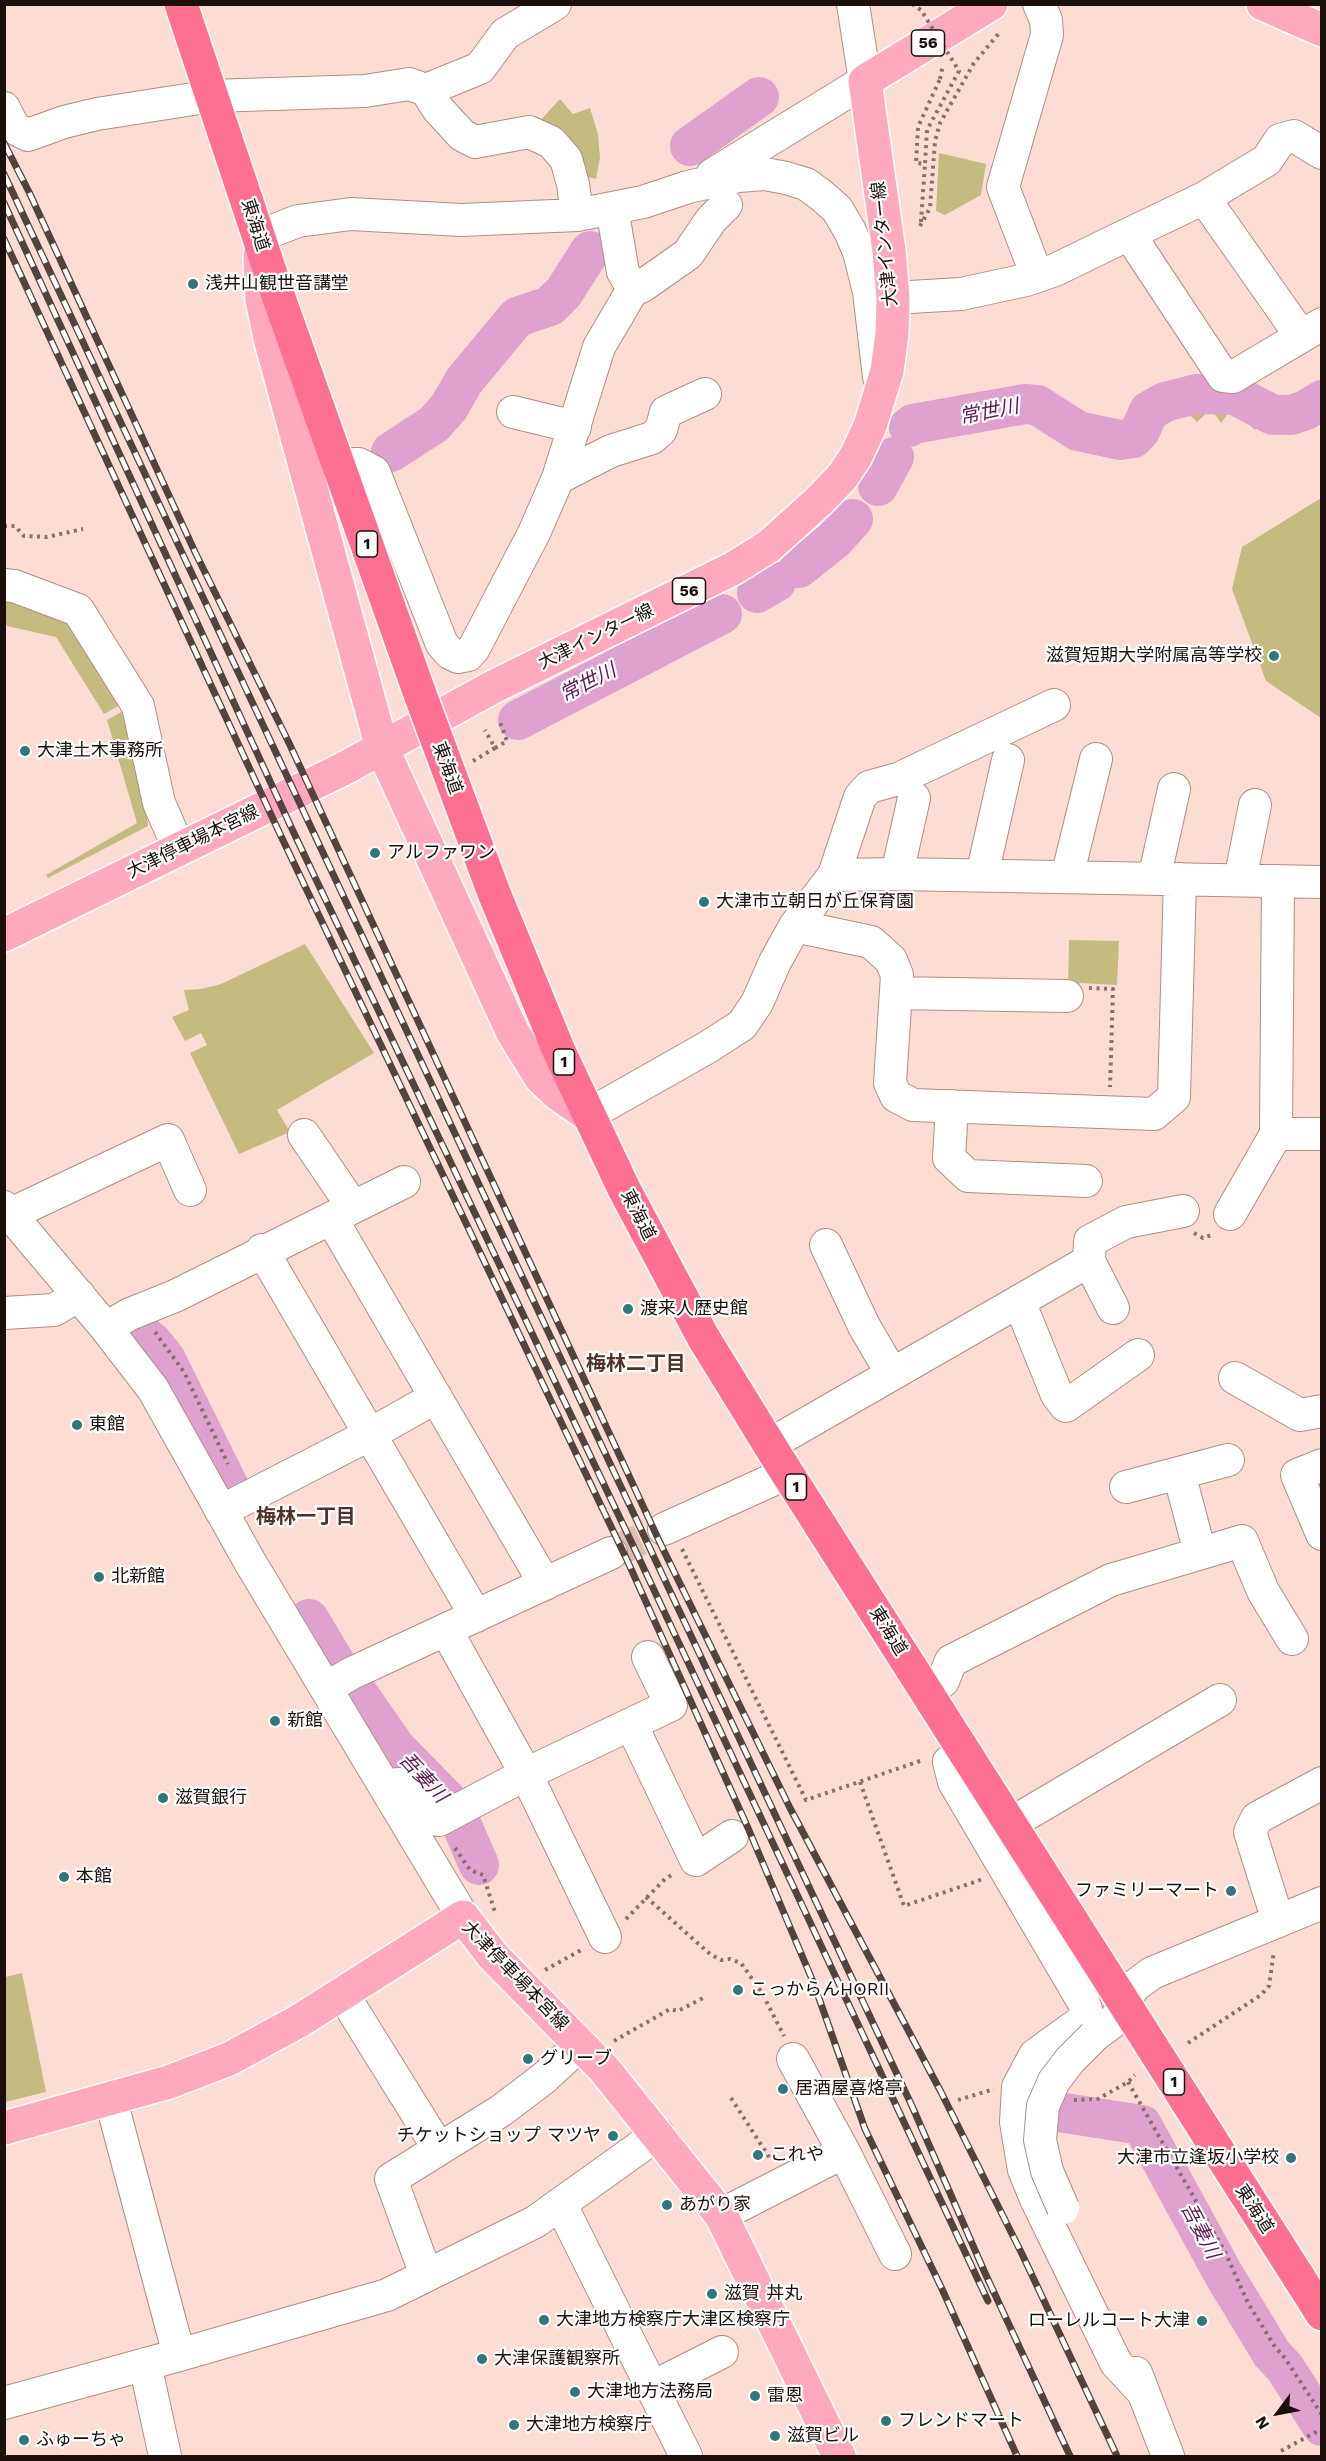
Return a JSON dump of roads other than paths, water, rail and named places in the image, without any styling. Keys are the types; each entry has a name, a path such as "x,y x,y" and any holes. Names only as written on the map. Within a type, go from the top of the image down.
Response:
{"highway":[{"name":"東海道","path":"181,4 259,236 421,697 458,763 502,914 588,1115 663,1264 703,1336 777,1458 926,1692 948,1753 1010,1824 1322,2314"}],"main road":[{"path":"1263,4 1322,30"},
{"name":"56","path":"864,81 997,16"},
{"name":"大津インター線","path":"382,748 493,687 734,568 769,546 842,477 856,456 880,399 887,370 893,298 889,251 864,81"},
{"path":"259,236 262,300 271,342 382,748 513,1033 541,1077 558,1094 588,1115"},
{"name":"大津停車場本宮線","path":"4,935 382,748"},
{"name":"大津停車場本宮線","path":"4,2128 170,2082 229,2059 299,2020 463,1917 493,1956 593,2044 658,2134 721,2215 839,2457"}],"street":[{"path":"426,90 480,68 505,34 555,4"},
{"path":"688,187 737,161 864,81 853,4"},
{"path":"1038,276 1003,187 1047,35 1046,20 1039,4"},
{"path":"4,108 14,128 28,135 64,122 97,114 212,96 365,91 410,84 426,90 438,109 462,135 475,142 529,132 551,142 566,159 573,184 577,215"},
{"path":"893,298 961,294 989,289 1055,270 1204,198 1267,160 1280,140 1294,136 1322,153"},
{"path":"259,236 298,221 351,214 461,220 577,215 643,202 688,187 738,176 765,174 786,178 806,184 837,209 859,252 869,292 877,350 880,399"},
{"path":"1129,234 1223,376 1233,377 1311,330 1204,198"},
{"path":"339,464 359,464 374,472 442,644 450,654 458,657 468,655 474,648 534,533 558,478 599,347 633,290 641,287 688,254 711,220 726,205"},
{"path":"612,208 623,272 633,290"},
{"path":"558,478 611,450 652,438 661,430 666,412 705,394"},
{"path":"513,412 574,427"},
{"path":"4,585 14,586 78,610 138,706 159,803 179,849"},
{"path":"588,1115 708,1047 742,1025 757,1003 775,962 795,926 834,875 860,798 869,787 898,779 1054,705"},
{"path":"1066,877 1096,759"},
{"path":"982,875 1008,760"},
{"path":"795,926 871,942 891,960 897,975 890,1083 896,1096 913,1105 1154,1114 1174,1097 1167,879 1174,789"},
{"path":"897,874 914,798"},
{"path":"1240,880 1255,805"},
{"path":"834,875 982,875 1322,882"},
{"path":"1230,1214 1276,1134 1278,881"},
{"path":"896,993 1073,992"},
{"path":"952,1106 949,1158 968,1176 1086,1180"},
{"path":"1276,1134 1322,1134"},
{"path":"304,1135 436,1397 545,1584"},
{"path":"190,1190 168,1140 8,1211 106,1328 153,1389 221,1511 337,1681 384,1785 463,1917"},
{"path":"106,1328 130,1314 175,1296 262,1250 404,1182"},
{"path":"1113,1308 1089,1261 1090,1241 1126,1222 1183,1211"},
{"path":"826,1245 864,1326 892,1374"},
{"path":"262,1250 476,1616"},
{"path":"672,1537 770,1481 777,1458 892,1374 1089,1261"},
{"path":"4,1313 54,1310 79,1295"},
{"path":"1019,1301 1057,1395 1066,1406 1138,1355"},
{"path":"1235,1378 1300,1415 1322,1411"},
{"path":"221,1511 369,1435 436,1397"},
{"path":"1126,1487 1227,1460"},
{"path":"1322,1465 1298,1475 1322,1534"},
{"path":"1179,1473 1200,1553"},
{"path":"926,1692 943,1681 951,1661 1111,1580 1242,1541 1263,1591 1292,1639"},
{"path":"337,1681 611,1553"},
{"path":"446,1630 526,1774 605,1937"},
{"path":"449,1814 526,1774 670,1705 648,1657"},
{"path":"1010,1824 1220,1700"},
{"path":"631,1724 696,1860 732,1836"},
{"path":"948,1753 954,1782 1084,2003 1088,2017 1035,2055 1018,2087 1016,2096 1017,2138 1024,2170 1036,2199 1116,2363 1143,2392"},
{"path":"1278,1921 1250,1832 1257,1818 1322,1783"},
{"path":"384,1785 400,1784 417,1792 449,1814"},
{"path":"431,1863 446,1852 449,1814"},
{"path":"1167,2457 1108,2304 1047,2171 1040,2140 1043,2106 1054,2080 1070,2060 1094,2036 1115,2020 1133,1987 1152,1973 1322,1903"},
{"path":"342,1993 439,2149"},
{"path":"426,2276 384,2183 502,2110 593,2044"},
{"path":"793,2060 844,2152 895,2254"},
{"path":"111,2100 179,2355"},
{"path":"4,2403 387,2295 535,2222 658,2134"},
{"path":"721,2215 786,2184 844,2152"},
{"path":"561,2205 686,2457"},
{"path":"651,2388 722,2352"},
{"path":"145,2364 165,2457"}],"waterway":[{"path":"690,146 759,97"},
{"path":"391,452 434,424 449,407 464,381 517,317 550,306 564,292 590,251"},
{"name":"常世川","path":"909,427 913,424 1025,404 1037,405 1078,431 1120,440 1133,438 1140,431 1149,411 1165,402 1196,394 1235,395 1273,415 1291,415 1306,410 1322,400"},
{"name":"常世川","path":"878,486 894,457"},
{"name":"常世川","path":"799,568 834,540 853,519"},
{"name":"常世川","path":"757,593 776,582"},
{"name":"常世川","path":"518,720 722,614"},
{"name":"吾妻川","path":"136,1330 152,1342 165,1358 232,1493"},
{"name":"吾妻川","path":"309,1619 340,1671"},
{"name":"吾妻川","path":"359,1695 395,1747 446,1799 460,1821 479,1865"},
{"name":"吾妻川","path":"1033,2108 1142,2125 1224,2275 1272,2354 1285,2368 1322,2426"}],"tunnel":[{"path":"611,1553 664,1529"}],"railway":[{"path":"4,143 29,192 195,552 289,743 662,1547 790,1808 941,2092 1022,2254 1117,2456"},
{"path":"4,174 912,2106 985,2273 1070,2456"},
{"path":"4,203 292,829 638,1556 988,2301"},
{"path":"4,239 280,834 627,1560 748,1828 814,1984 865,2129 942,2289 1017,2456"}],"place":[{"name":"浅井山観世音講堂","path":"193,284"},
{"name":"滋賀短期大学附属高等学校","path":"1274,656"},
{"name":"大津土木事務所","path":"25,751"},
{"name":"アルファワン","path":"375,853"},
{"name":"大津市立朝日が丘保育園","path":"704,902"},
{"name":"渡来人歴史館","path":"628,1309"},
{"name":"東館","path":"77,1425"},
{"name":"北新館","path":"99,1577"},
{"name":"新館","path":"275,1721"},
{"name":"滋賀銀行","path":"163,1798"},
{"name":"本館","path":"64,1877"},
{"name":"ファミリーマート","path":"1231,1891"},
{"name":"こっからんHORII","path":"738,1990"},
{"name":"グリーブ","path":"528,2059"},
{"name":"居酒屋喜烙亭","path":"783,2089"},
{"name":"チケットショップ マツヤ","path":"613,2136"},
{"name":"これや","path":"758,2155"},
{"name":"大津市立逢坂小学校","path":"1291,2158"},
{"name":"あがり家","path":"667,2205"},
{"name":"滋賀 丼丸","path":"712,2294"},
{"name":"大津地方検察庁大津区検察庁","path":"544,2320"},
{"name":"ローレルコート大津","path":"1202,2321"},
{"name":"大津保護観察所","path":"482,2359"},
{"name":"大津地方法務局","path":"575,2392"},
{"name":"雷恩","path":"755,2396"},
{"name":"フレンドマート","path":"886,2421"},
{"name":"大津地方検察庁","path":"514,2425"},
{"name":"滋賀ビル","path":"775,2436"},
{"name":"ふゅーちゃ","path":"24,2440"}],"district":[{"name":"梅林二丁目","path":"636,1364"},
{"name":"梅林一丁目","path":"306,1517"}]}
